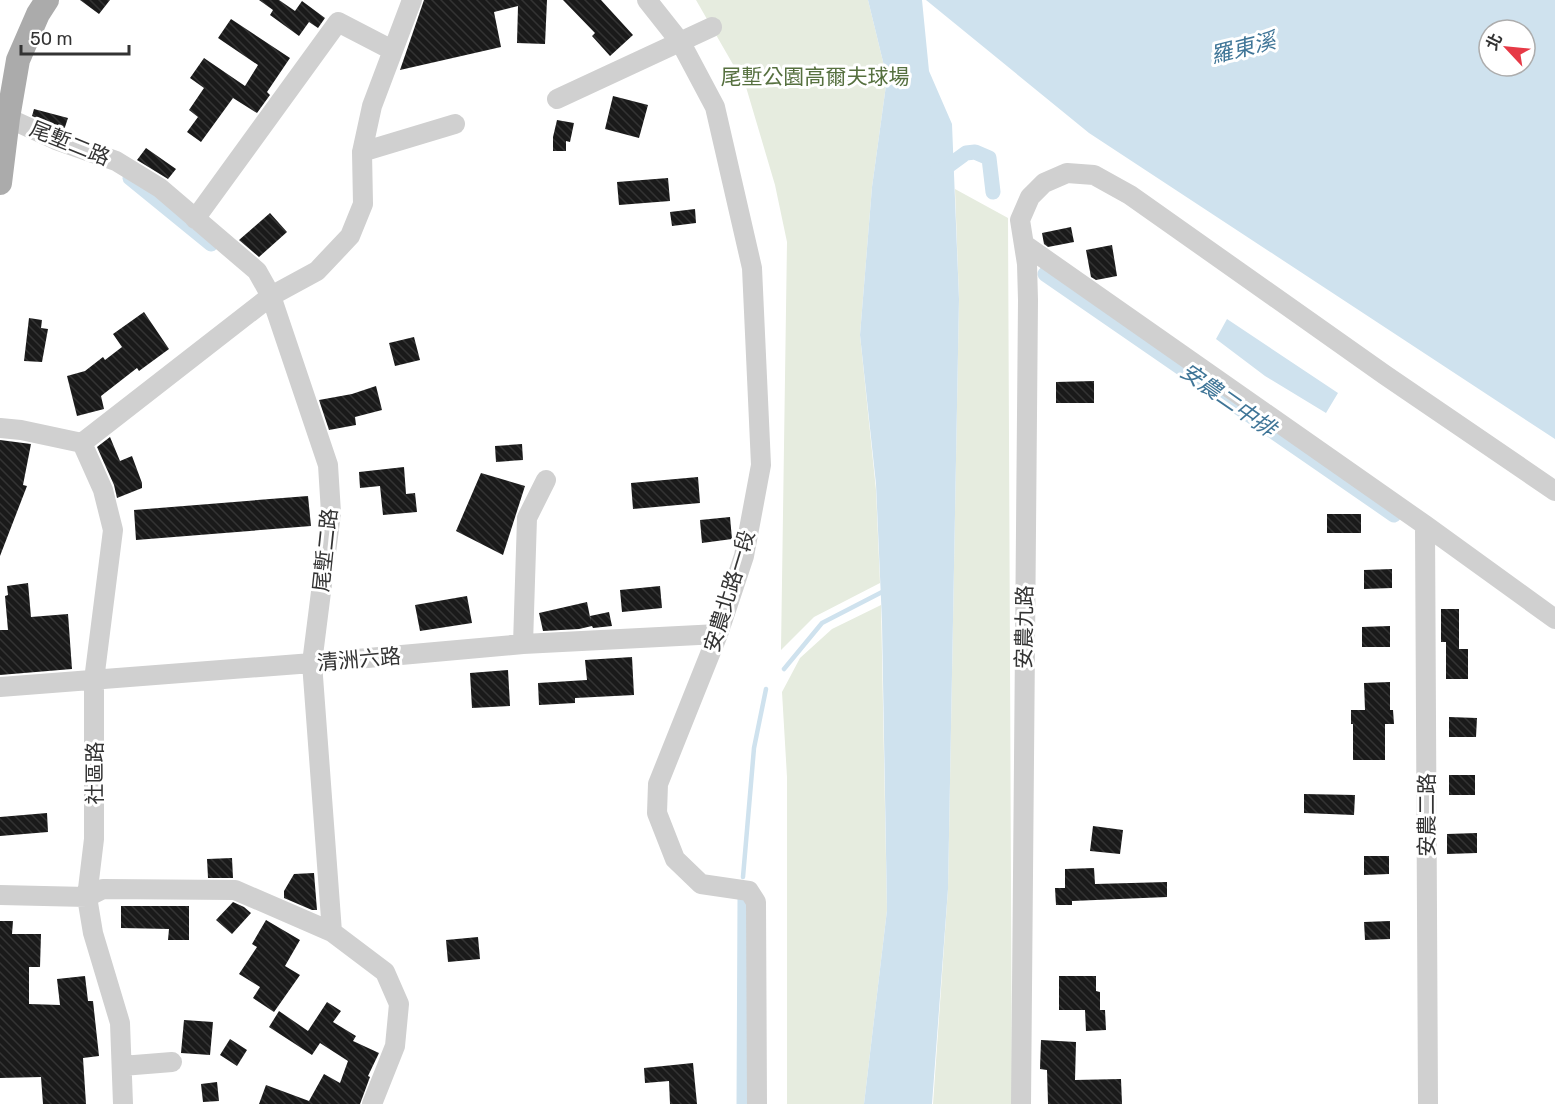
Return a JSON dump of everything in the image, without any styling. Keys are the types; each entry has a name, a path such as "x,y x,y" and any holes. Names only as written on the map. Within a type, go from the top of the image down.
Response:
{"main road":[{"path":"0,183 4,114 18,60 47,0"}],"street":[{"path":"0,428 21,430 82,443 272,296 317,271 350,236 363,204 362,152 372,106 412,0"},
{"name":"安農北路一段","path":"647,0 681,43 715,107 752,268 761,465 744,556 718,634 658,784 657,813 675,858 701,884 749,891 756,902 757,1104"},
{"path":"195,219 338,22 392,50"},
{"path":"557,99 712,27"},
{"name":"尾塹二路","path":"4,114 56,140 116,161 160,188 257,271 272,296 328,465 332,513 312,663 332,932"},
{"path":"362,152 455,124"},
{"name":"安農九路","path":"1021,1104 1028,300 1025,245 1020,220 1030,197 1044,183 1067,173 1094,175 1130,195 1385,375 1555,491"},
{"path":"1025,245 1425,525 1555,619"},
{"name":"社區路","path":"82,443 103,490 113,530 94,680 94,839 87,897 93,933 120,1023 123,1104"},
{"path":"523,644 527,518 546,480"},
{"name":"安農二路","path":"1425,525 1428,1104"},
{"name":"清洲六路","path":"0,687 523,644 718,634"},
{"path":"0,895 87,897 103,889 235,890 332,932 385,972 399,1005 395,1046 372,1104"},
{"path":"122,1066 172,1062"}],"green space":[{"name":"尾塹公園高爾夫球場","path":"696,0 868,0 887,78 872,187 860,335 876,490 880,583 814,617 781,650 787,242 775,185 746,87"},
{"path":"955,189 1008,218 1012,1104 933,1104 948,889 959,299"},
{"path":"881,605 887,910 864,1104 787,1104 787,777 782,692 800,658 832,629"}],"water":[{"path":"868,0 922,0 929,71 952,124 959,299 948,889 932,1104 864,1104 887,910 882,622 876,484 860,335 872,187 887,78"},
{"name":"羅東溪","path":"926,0 1555,0 1555,439 1089,133"},
{"path":"1227,319 1338,393 1326,413 1265,376 1216,339"}],"building":[{"path":"80,0 110,0 99,14"},
{"path":"259,0 279,0 295,11 302,1 325,18 318,28 309,22 299,36 270,15 273,10"},
{"path":"424,0 547,0 545,44 517,43 518,6 494,12 501,47 400,70"},
{"path":"563,0 601,0 633,35 610,56 592,36 595,33"},
{"path":"231,19 290,58 267,92 270,95 257,113 233,98 201,142 187,132 198,117 189,110 204,88 190,78 204,58 245,86 258,65 218,38"},
{"path":"613,96 648,105 639,138 605,129"},
{"path":"34,109 68,118 64,130 32,116"},
{"path":"557,120 574,123 570,142 566,141 566,151 553,151"},
{"path":"146,148 176,169 168,179 137,160"},
{"path":"668,178 670,201 619,205 617,182"},
{"path":"695,209 696,223 672,226 670,212"},
{"path":"270,213 287,232 259,257 239,240"},
{"path":"1071,227 1074,242 1048,247 1044,244 1042,233"},
{"path":"1112,245 1117,276 1096,280 1091,277 1086,250"},
{"path":"144,312 169,349 139,371 137,368 101,396 104,409 77,416 67,376 85,371 103,357 105,360 122,347 113,334"},
{"path":"29,318 42,320 41,328 48,329 42,362 24,361"},
{"path":"414,337 420,360 395,366 389,343"},
{"path":"1094,381 1094,403 1056,403 1056,382"},
{"path":"376,386 382,410 355,417 356,425 329,430 319,400 352,394"},
{"path":"110,437 120,461 132,456 142,483 142,488 117,498 114,485 97,447"},
{"path":"0,440 31,444 23,485 27,486 0,556"},
{"path":"522,444 523,460 496,462 495,446"},
{"path":"404,467 406,494 415,493 417,512 383,515 380,486 360,488 359,472"},
{"path":"481,473 525,486 503,555 456,531"},
{"path":"698,477 700,503 633,509 631,483"},
{"path":"308,496 311,526 136,540 134,510"},
{"path":"1327,514 1361,514 1361,533 1327,533"},
{"path":"730,517 732,539 702,543 700,520"},
{"path":"1392,569 1392,588 1364,589 1364,570"},
{"path":"28,583 31,617 68,614 72,669 0,675 0,630 8,630 5,596 8,595 7,586"},
{"path":"660,586 662,608 622,612 620,590"},
{"path":"467,596 472,623 420,631 415,605"},
{"path":"587,602 591,622 590,616 609,612 612,626 543,631 539,613"},
{"path":"1441,609 1459,609 1459,649 1468,649 1468,679 1446,679 1446,642 1441,642"},
{"path":"1390,626 1390,647 1362,647 1362,627"},
{"path":"632,657 634,695 575,698 575,703 539,705 538,683 587,680 585,660"},
{"path":"508,670 510,706 472,708 470,673"},
{"path":"1390,682 1390,710 1393,710 1394,724 1385,724 1385,760 1353,760 1351,710 1365,710 1364,683"},
{"path":"1449,717 1477,718 1476,737 1449,737"},
{"path":"1449,775 1475,775 1475,795 1449,795"},
{"path":"1304,794 1355,795 1354,815 1304,813"},
{"path":"47,813 48,832 0,836 0,817"},
{"path":"1093,826 1123,830 1120,854 1090,851"},
{"path":"1477,833 1477,853 1447,854 1447,834"},
{"path":"1364,856 1389,856 1389,874 1364,875"},
{"path":"232,858 233,878 208,878 207,859"},
{"path":"1094,868 1095,884 1167,882 1167,897 1072,901 1072,905 1056,905 1055,888 1065,888 1065,869"},
{"path":"314,873 317,910 284,898 284,891 294,874"},
{"path":"233,902 251,913 232,934 216,920"},
{"path":"121,906 189,906 189,940 168,940 169,929 121,928"},
{"path":"266,920 300,940 285,966 300,975 274,1012 253,998 260,987 239,974 257,947 252,944"},
{"path":"0,921 13,921 12,934 41,934 40,967 29,967 29,1004 60,1005 57,979 85,976 88,1001 93,1001 99,1056 83,1058 86,1104 43,1104 41,1077 0,1078"},
{"path":"1390,921 1390,939 1365,940 1364,922"},
{"path":"478,937 480,959 448,962 446,940"},
{"path":"1059,976 1096,976 1096,991 1100,992 1100,1010 1105,1010 1106,1030 1086,1031 1085,1010 1059,1010"},
{"path":"327,1002 341,1011 333,1022 356,1036 353,1041 379,1053 368,1076 370,1077 360,1104 259,1104 266,1085 309,1101 324,1074 340,1083 348,1061 320,1043 312,1055 269,1027 279,1011 308,1031"},
{"path":"184,1020 213,1022 210,1055 181,1053"},
{"path":"230,1039 247,1050 237,1066 220,1055"},
{"path":"1041,1040 1076,1042 1075,1080 1121,1079 1122,1104 1048,1104 1047,1070 1040,1069"},
{"path":"693,1063 697,1104 670,1104 669,1081 645,1083 644,1068"},
{"path":"217,1082 219,1101 203,1102 201,1084"}],"waterway":[{"name":"安農二中排","path":"937,171 940,172 966,153 975,152 989,158 993,192"},
{"path":"130,178 211,244"},
{"name":"安農二中排","path":"1045,274 1394,515"},
{"path":"784,669 822,623 884,591"},
{"path":"743,877 754,748 766,689"},
{"path":"744,1104 745,897"}]}
